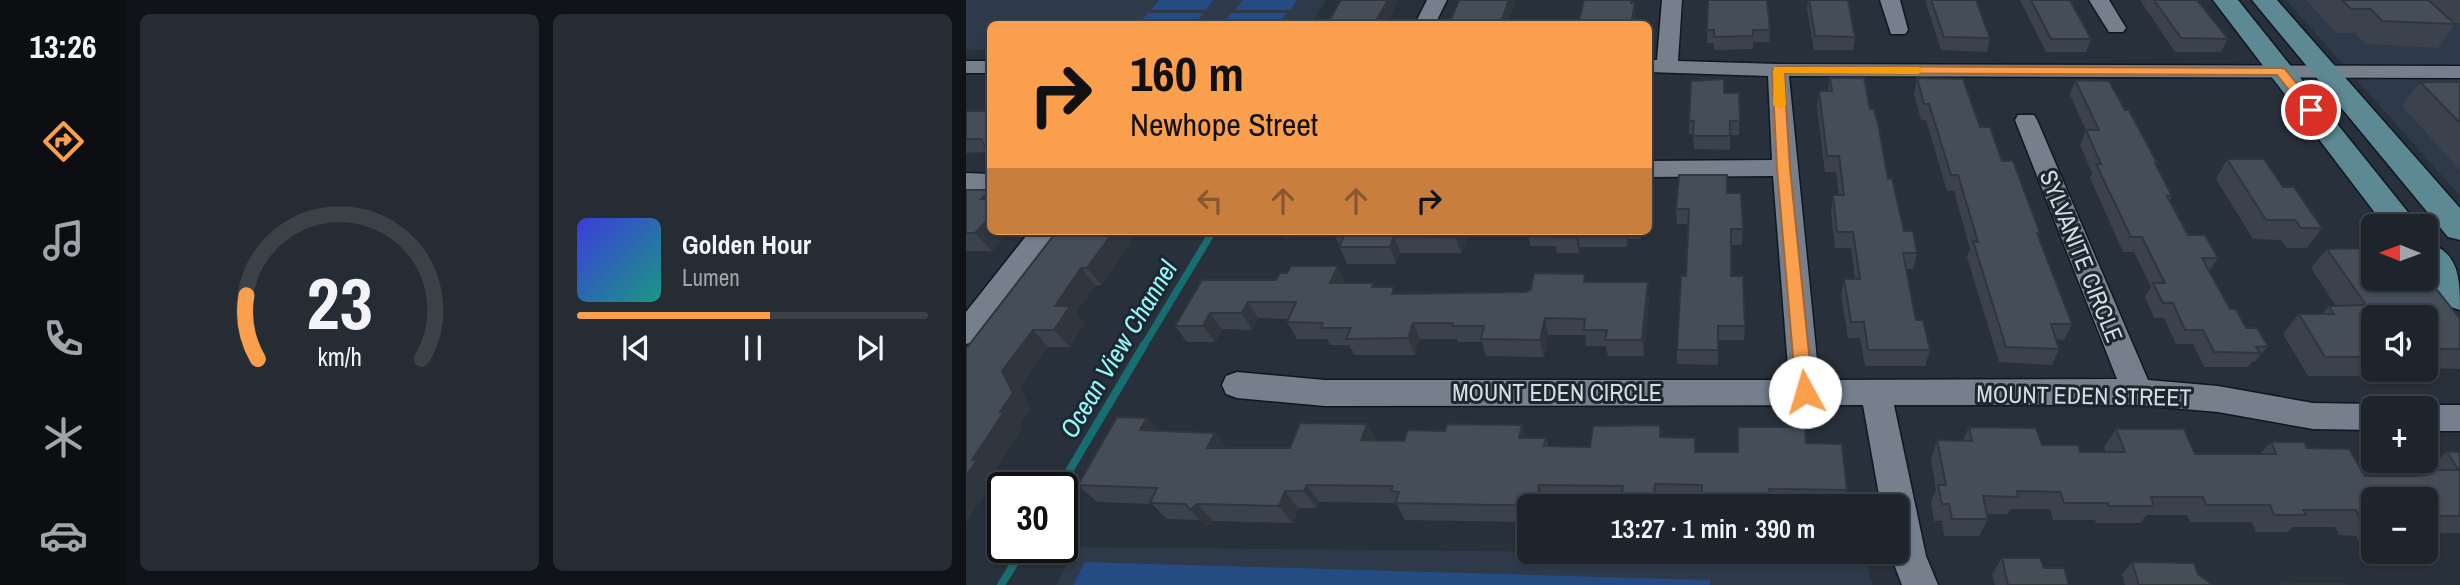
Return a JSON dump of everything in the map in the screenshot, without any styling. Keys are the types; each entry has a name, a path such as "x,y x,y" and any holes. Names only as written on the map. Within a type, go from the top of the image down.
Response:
{"main road":[{"path":"2225,0 2393,214"},
{"path":"2264,0 2460,229"},
{"path":"2438,269 2460,297"}],"street":[{"path":"1426,21 1437,0"},
{"path":"1672,0 1658,66 1778,70 2460,72"},
{"path":"1890,0 1898,30"},
{"path":"2099,0 2116,29"},
{"path":"966,67 987,67"},
{"path":"1778,70 1784,168 1805,392"},
{"name":"SYLVANITE CIRCLE","path":"2026,120 2138,391"},
{"path":"1652,169 1784,168"},
{"path":"966,181 987,182"},
{"path":"966,333 1041,235"},
{"name":"MOUNT EDEN CIRCLE","path":"1237,385 1325,393 1877,391"},
{"path":"1877,391 1908,556 1920,585"},
{"name":"MOUNT EDEN STREET","path":"1877,391 2138,391 2218,399 2313,416 2361,417"},
{"path":"2438,418 2460,418"}],"shaded area":[{"path":"966,0 1326,0 1313,21 987,21 987,50 966,50"},
{"path":"1159,0 1213,0 1206,10 1151,10"},
{"path":"1243,0 1297,0 1291,10 1235,10"},
{"path":"2286,0 2460,0 2460,196"},
{"path":"1148,13 1204,13 1197,21 1141,21"},
{"path":"1231,13 1286,13 1281,21 1224,21"},
{"path":"1078,547 1517,551 1517,564 1866,564 1873,585 1056,585 1068,563 1078,563"},
{"path":"1085,562 1710,580 1710,585 1073,585"}],"building":[{"path":"1341,0 1388,0 1376,21 1329,21"},
{"path":"1459,0 1509,0 1501,21 1450,21"},
{"path":"1584,0 1631,0 1631,3 1635,3 1632,21 1579,21"},
{"path":"1708,0 1767,0 1770,30 1753,30 1753,36 1714,37 1714,30 1707,30"},
{"path":"1809,0 1848,0 1855,37 1815,36"},
{"path":"1931,0 1976,0 1990,38 1944,37"},
{"path":"2031,0 2070,0 2091,39 2051,39"},
{"path":"2154,0 2197,0 2228,39 2181,38"},
{"path":"2342,0 2428,0 2455,24 2382,21 2371,9 2351,9"},
{"path":"1830,78 1864,78 1870,109 1874,109 1879,128 1888,179 1892,178 1904,231 1913,231 1917,253 1903,253 1916,320 1923,320 1930,350 1868,350 1864,322 1851,322 1844,279 1860,279 1853,232 1837,232 1833,195 1844,195 1839,156 1827,156 1819,91 1832,91"},
{"path":"1917,78 1963,79 1980,127 1990,127 2002,161 2013,161 2072,324 2051,324 2059,349 2006,347 1973,241 1978,242 1958,175 1951,175 1929,104 1924,104"},
{"path":"1724,79 1724,93 1739,93 1740,121 1730,121 1730,136 1693,136 1694,121 1689,121 1691,81"},
{"path":"2075,80 2109,81 2125,110 2129,110 2157,163 2172,196 2167,196 2188,235 2205,235 2218,258 2202,258 2230,309 2236,309 2246,328 2257,328 2268,346 2256,347 2260,353 2214,352 2203,330 2185,330 2173,303 2163,303 2153,283 2165,283 2142,237 2131,237 2096,164 2101,164 2086,130 2099,130"},
{"path":"2420,82 2460,82 2460,123"},
{"path":"966,111 987,111 987,150 981,139 966,139"},
{"path":"2227,159 2264,159 2283,187 2294,187 2322,228 2301,228 2295,220 2266,220"},
{"path":"1679,175 1727,175 1727,193 1741,193 1743,229 1731,229 1731,276 1743,276 1745,326 1718,326 1718,350 1677,350 1681,275 1686,276 1689,209 1676,209"},
{"path":"966,190 987,190 981,199 987,199 987,220 975,233 966,233"},
{"path":"1054,235 1111,235 1087,268 1081,268 1055,306 1070,306 1054,330 1033,330 1002,371 1013,393 1000,412 1004,412 972,460 977,460 966,476 966,349"},
{"path":"1344,235 1456,235 1394,236 1390,247 1339,247"},
{"path":"1554,235 1577,235 1576,237"},
{"path":"2361,248 2361,291 2438,291 2460,319 2460,349 2438,349 2438,305 2366,305 2327,249"},
{"path":"1291,266 1338,266 1330,283 1374,283 1372,287 1394,287 1392,294 1526,292 1531,289 1534,273 1585,274 1584,282 1648,282 1642,340 1605,340 1607,330 1584,330 1585,319 1545,318 1540,340 1481,339 1484,326 1452,326 1453,323 1413,323 1408,338 1346,339 1351,328 1321,328 1323,323 1287,322 1296,302 1248,302 1242,313 1210,313 1203,326 1175,326 1202,280 1276,280 1280,273 1287,273"},
{"path":"2361,305 2361,357 2325,357 2299,314 2334,314 2329,306"},
{"path":"1117,417 1147,418 1140,430 1215,433 1207,448 1290,448 1300,423 1367,424 1361,440 1404,441 1408,430 1445,431 1447,424 1522,425 1519,438 1546,438 1544,446 1590,447 1593,426 1660,425 1660,437 1695,438 1695,452 1738,452 1738,427 1805,427 1806,443 1842,444 1847,490 1769,489 1770,494 1702,494 1702,485 1655,484 1654,493 1622,493 1623,486 1539,485 1538,494 1517,494 1517,505 1491,505 1395,503 1399,492 1391,491 1393,486 1307,485 1304,491 1285,491 1279,506 1197,504 1190,510 1186,504 1150,503 1157,488 1078,485"},
{"path":"1969,427 2036,428 2042,445 2078,445 2080,452 2125,452 2116,429 2184,429 2195,454 2276,454 2271,442 2304,442 2307,448 2349,449 2365,476 2415,476 2438,473 2438,470 2459,470 2447,452 2460,452 2460,516 2438,516 2438,487 2361,487 2361,518 2356,510 2303,510 2306,515 2274,515 2270,505 2206,505 2203,497 2151,497 2154,506 2108,506 2108,503 2064,503 2060,492 2017,491 2018,497 1983,496 1988,519 1952,519 1949,504 1942,504 1938,485 1946,485 1937,440 1972,441"},
{"path":"2002,558 2040,558 2044,568 2064,568 2069,585 2008,585"},
{"path":"2132,562 2194,563 2198,574 2213,585 2139,585"},
{"path":"2280,583 2347,584 2348,585 2281,585"}],"waterway":[{"name":"Ocean View Channel","path":"1143,347 1211,235"},
{"name":"Ocean View Channel","path":"1069,472 1144,345"},
{"name":"Ocean View Channel","path":"1001,585 1015,563"}],"slow traffic":[{"path":"1780,105 1778,70 1918,70"}],"route":[{"path":"1805,392 1784,168 1778,70 2281,72 2311,110"}]}
